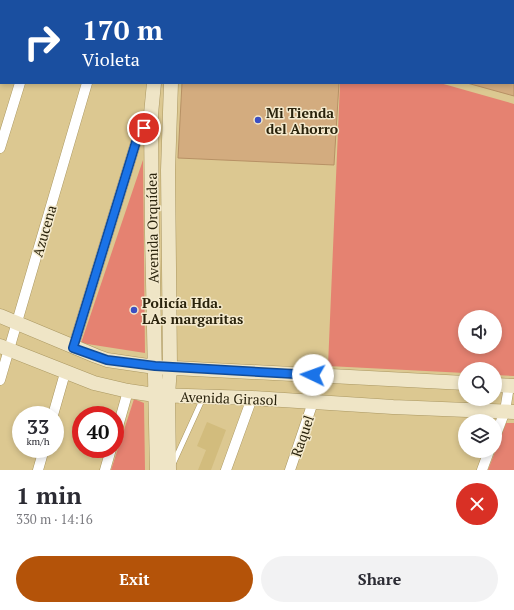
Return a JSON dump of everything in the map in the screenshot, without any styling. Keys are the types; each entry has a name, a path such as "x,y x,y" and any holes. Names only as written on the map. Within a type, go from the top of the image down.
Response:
{"street":[{"path":"0,148 20,84"},
{"name":"Azucena","path":"0,380 4,348 17,324 87,84"},
{"name":"Avenida Orquídea","path":"154,84 151,114 151,169 155,366 162,395 170,470"},
{"name":"Avenida Orquídea","path":"156,470 162,395 170,367 168,170 171,84"},
{"path":"73,348 136,142 151,114"},
{"path":"151,169 168,170"},
{"name":"Avenida Girasol","path":"0,316 73,348 107,360 170,367 458,383"},
{"name":"Avenida Girasol","path":"4,348 94,383 128,391 162,395 252,398 393,407 510,411"},
{"path":"56,406 65,372"},
{"path":"502,425 510,411 506,386"},
{"path":"124,406 128,391"},
{"path":"226,470 252,398"},
{"name":"Raquel","path":"290,470 313,402"},
{"path":"38,470 41,458"},
{"path":"105,470 109,458"},
{"path":"482,470 486,458"}],"lane":[{"path":"170,470 204,396"}],"shaded area":[{"path":"340,84 444,84 514,104 514,376 502,375 502,362 458,362 458,373 328,366"},
{"path":"143,160 145,353 81,343"},
{"path":"134,399 144,403 145,470 111,470 115,458 124,458 124,430"},
{"path":"207,422 226,430 211,470 198,470 206,450 197,446"},
{"path":"506,423 514,423 514,470 488,470 493,458 502,458 502,433"}],"building":[{"name":"Mi Tienda del Ahorro","path":"182,84 339,84 334,165 178,158"},
{"path":"471,84 514,84 514,96"}],"place":[{"name":"Mi Tienda del Ahorro","path":"258,120"},
{"name":"Policía Hda. LAs margaritas","path":"134,310"}],"route":[{"path":"144,128 136,142 73,348 107,360 155,366 313,375"}]}
